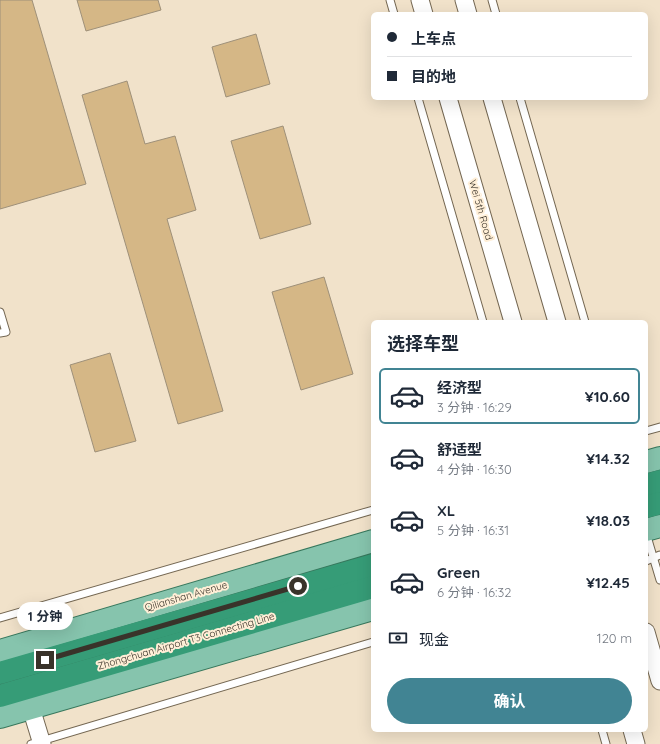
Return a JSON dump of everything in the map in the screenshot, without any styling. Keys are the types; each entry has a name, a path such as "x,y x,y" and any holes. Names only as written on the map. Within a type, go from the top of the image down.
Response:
{"highway":[{"path":"648,484 660,481"},
{"path":"648,506 660,503"},
{"name":"Zhongchuan Airport T3 Connecting Line","path":"0,673 371,566"},
{"name":"Zhongchuan Airport T3 Connecting Line","path":"0,696 371,588"}],"main road":[{"path":"648,461 660,458"},
{"path":"648,530 660,526"},
{"name":"Qilianshan Avenue","path":"0,651 371,542"},
{"path":"0,717 371,610"}],"street":[{"path":"420,0 423,12"},
{"path":"464,0 467,12"},
{"name":"Wei 5th Road","path":"449,100 512,320"},
{"path":"493,100 556,320"},
{"path":"648,639 660,680"},
{"path":"31,708 38,743"},
{"path":"633,732 636,744"}],"lane":[{"path":"390,0 393,12"},
{"path":"492,0 495,12"},
{"path":"419,100 482,320"},
{"path":"521,100 584,320"},
{"path":"0,312 6,332 0,333"},
{"path":"648,430 660,427"},
{"path":"0,618 371,511"},
{"path":"648,536 657,556 660,580"},
{"path":"38,743 371,643"},
{"path":"603,732 606,744"}],"building":[{"path":"0,0 32,0 86,184 0,209"},
{"path":"77,0 158,0 161,10 86,31"},
{"path":"256,34 270,84 226,97 212,47"},
{"path":"127,81 145,144 175,136 196,210 167,219 223,411 178,424 82,95"},
{"path":"283,126 311,224 260,239 231,141"},
{"path":"324,277 353,374 301,390 272,292"},
{"path":"110,353 136,441 95,452 70,365"}],"route":[{"path":"45,660 298,586"}]}
